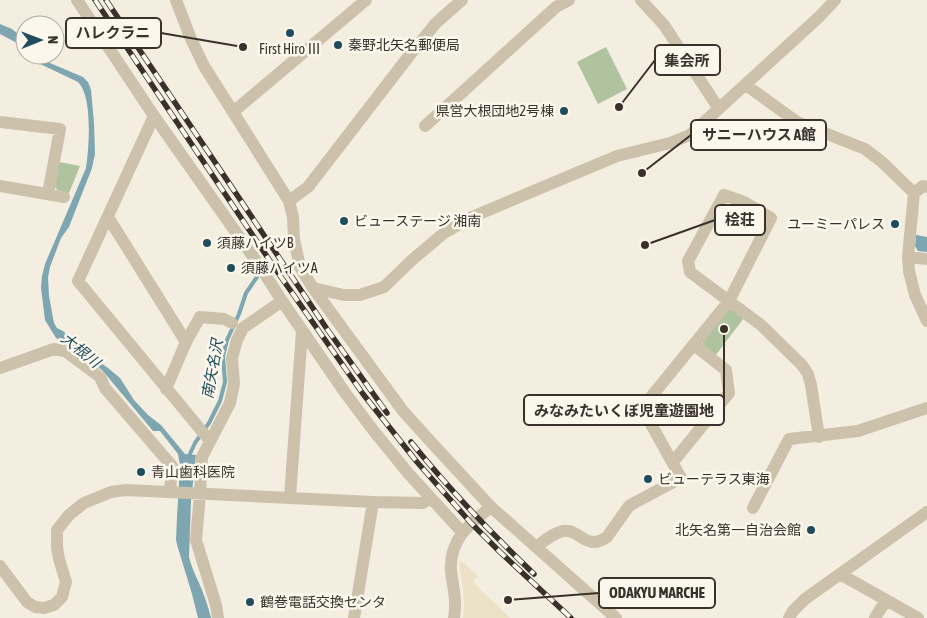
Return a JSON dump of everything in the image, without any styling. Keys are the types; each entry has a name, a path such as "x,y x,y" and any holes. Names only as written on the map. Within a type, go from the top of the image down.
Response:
{"street":[{"path":"77,0 154,116 372,430 462,532"},
{"path":"176,0 204,66 289,201 294,217 294,239 300,267 313,288 403,411 491,507 616,618"},
{"path":"233,112 366,0"},
{"path":"289,201 308,187 430,30 462,0"},
{"path":"426,126 553,4 569,0"},
{"path":"641,0 664,25 719,109"},
{"path":"313,288 344,295 360,295 384,287 444,233 472,217 617,156 670,143 690,135 819,17 834,0"},
{"path":"746,84 797,122 865,150 882,162 914,193"},
{"path":"154,116 78,281 210,441"},
{"path":"0,122 60,129 48,194"},
{"path":"0,186 64,197"},
{"path":"927,187 924,186 914,193 908,257 909,272 915,295 927,321"},
{"path":"536,548 555,534 564,531 570,531 586,541 603,540 629,506 681,478 642,408 729,301 771,218 744,202 724,195 688,261 690,272 729,301 761,325 802,365 808,374 811,385 818,437"},
{"path":"108,217 186,342"},
{"path":"908,257 927,259"},
{"path":"218,618 216,605 196,540 202,457 230,404 234,384 232,358 242,328 282,301"},
{"path":"166,389 186,342 200,318 224,319 232,322"},
{"path":"290,497 302,331"},
{"path":"673,462 729,393 726,370 694,345"},
{"path":"0,368 54,349 64,352 100,377 105,388 172,466 174,492"},
{"path":"752,508 788,440 858,431 927,408"},
{"path":"0,566 27,602 44,608 54,605 62,597 66,582 59,559 57,530 69,515 84,503 110,492 126,490 423,503 431,498"},
{"path":"354,618 373,502"},
{"path":"454,618 456,607 452,556 456,543 462,532 491,507"},
{"path":"789,618 805,599 927,512"},
{"path":"840,574 918,618"},
{"path":"875,618 886,600"}],"green space":[{"path":"606,47 627,89 598,104 577,62"},
{"path":"59,162 80,166 69,193 58,191 55,187"},
{"path":"727,310 734,310 744,318 715,356 703,346 703,341"}],"shaded area":[{"path":"459,562 463,562 478,576 473,582 510,618 463,618 463,589"}],"water":[{"path":"0,24 12,29 15,32 15,42 0,34"},
{"name":"大根川","path":"42,65 55,65 83,77 88,82 91,90 94,123 95,154 92,168 69,227 61,238 48,277 54,323 75,345 120,378 134,400 161,425 185,454 196,455 191,501 189,557 211,618 198,618 176,540 180,465 178,454 160,431 153,431 102,370 56,338 45,320 41,288 45,264 86,168 88,111 83,89 78,82"},
{"path":"916,235 927,237 927,252 918,251 915,246"}],"waterway":[{"name":"南矢名沢","path":"188,458 220,401 225,382 223,356 227,340 246,293 257,277"}],"railway":[{"path":"95,0 274,267 363,394 417,462 471,523 571,618"},
{"path":"106,0 327,329 387,413"},
{"path":"411,442 440,477 534,574"}],"place":[{"name":"First Hiro Ⅲ","path":"290,33"},
{"name":"秦野北矢名郵便局","path":"338,45"},
{"name":"ハレクラニ","path":"243,47"},
{"name":"集会所","path":"619,107"},
{"name":"県営大根団地2号棟","path":"564,111"},
{"name":"サニーハウス A館","path":"642,173"},
{"name":"ビューステージ 湘南","path":"344,221"},
{"name":"ユーミーパレス","path":"895,224"},
{"name":"須藤ハイツB","path":"207,243"},
{"name":"桧荘","path":"645,245"},
{"name":"須藤ハイツA","path":"231,268"},
{"name":"みなみたいくぼ児童遊園地","path":"724,329"},
{"name":"青山歯科医院","path":"141,472"},
{"name":"ビューテラス東海","path":"648,479"},
{"name":"北矢名第一自治会館","path":"811,530"},
{"name":"ODAKYU MARCHE","path":"508,600"},
{"name":"鶴巻電話交換センタ","path":"250,602"}]}
